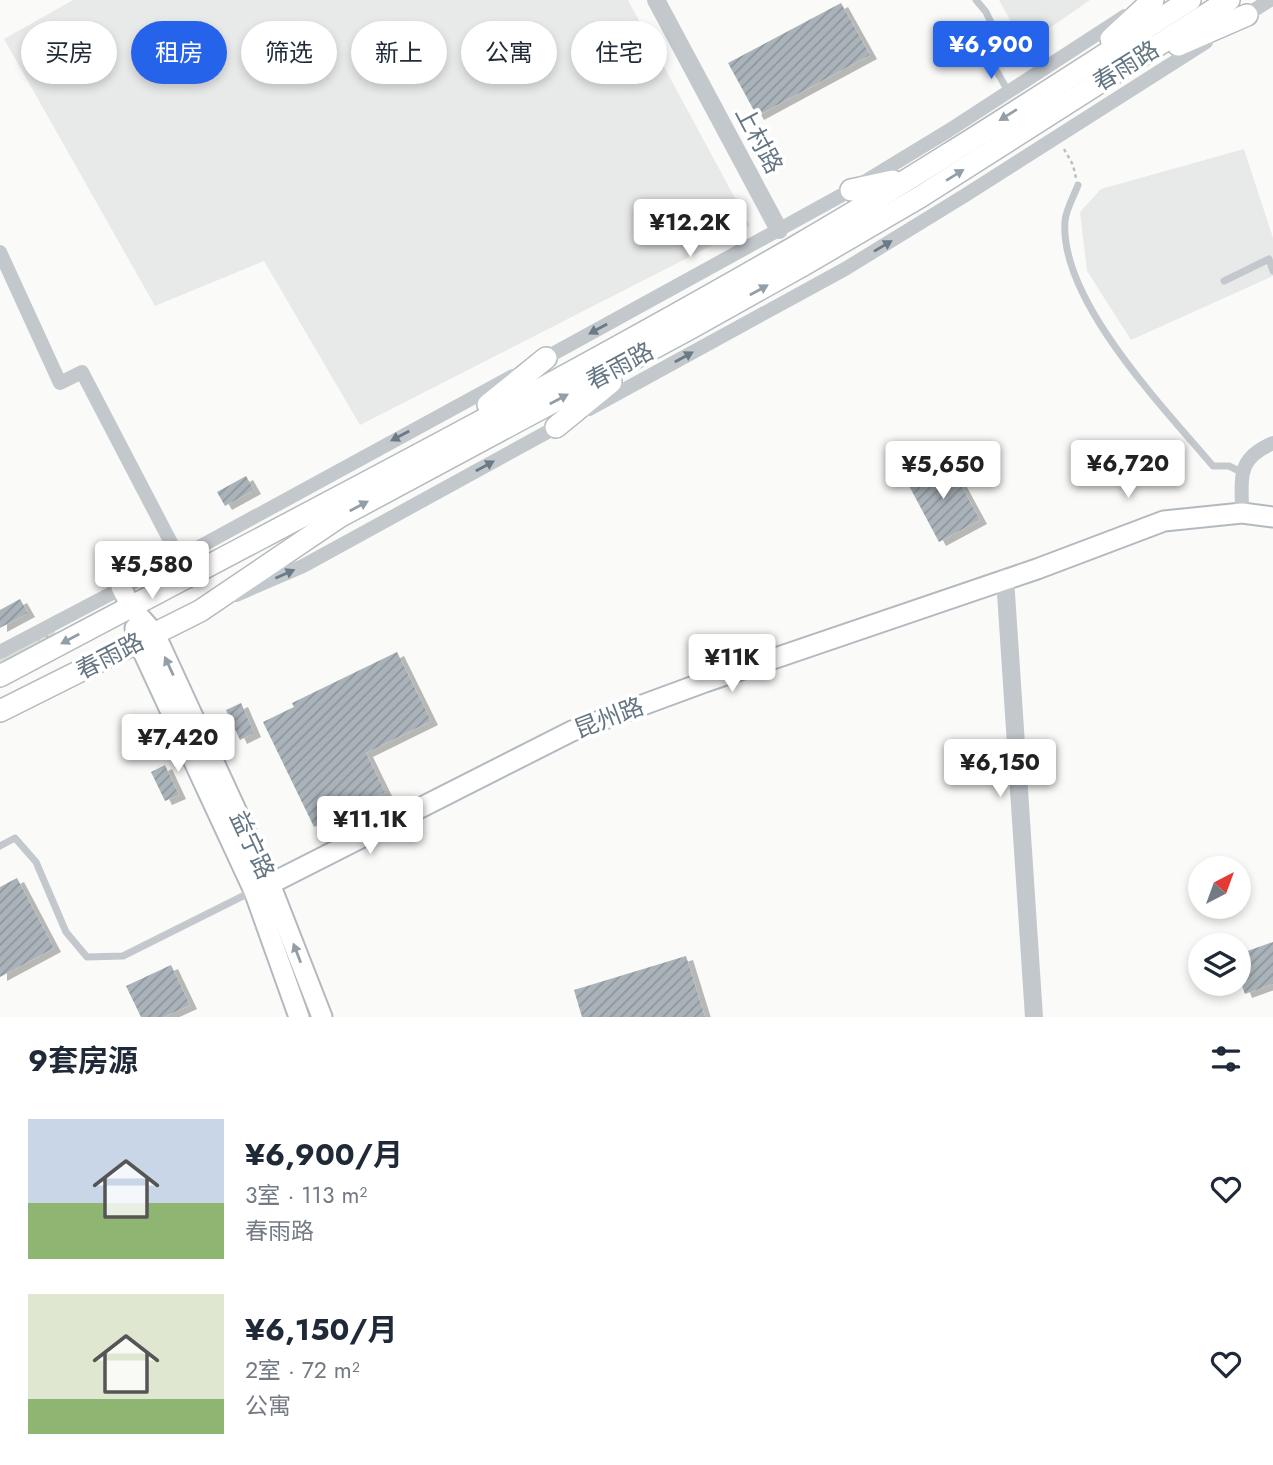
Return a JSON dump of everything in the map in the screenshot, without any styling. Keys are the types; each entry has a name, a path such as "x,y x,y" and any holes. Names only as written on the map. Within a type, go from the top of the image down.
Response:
{"main road":[{"path":"1067,78 1152,0"},
{"name":"春雨路","path":"0,676 446,440 785,253 1190,0"},
{"name":"春雨路","path":"0,711 200,611 338,517 794,271 920,197 1229,0"},
{"path":"1121,69 1247,15"},
{"path":"850,190 912,176"},
{"path":"556,427 648,351"},
{"path":"446,440 546,358"},
{"name":"昆州路","path":"262,887 572,730 1037,569 1164,520 1242,507 1273,505"},
{"name":"昆州路","path":"1242,507 1273,517"},
{"name":"益宁路","path":"121,587 147,637 322,1017"},
{"name":"益宁路","path":"262,887 299,1017"}],"street":[{"name":"上村路","path":"656,0 779,230"},
{"path":"0,652 179,558 850,190 948,131 1152,0"},
{"path":"200,611 303,565 845,269 1270,0"},
{"path":"0,252 60,383 82,372 179,558"},
{"path":"1242,507 1243,473 1248,458 1273,443"},
{"path":"1005,578 1034,1017"},
{"path":"0,721 31,696"}],"lane":[{"path":"976,0 986,12 995,31 996,45 992,63 1008,91"},
{"path":"1078,185 1065,219 1069,260 1075,278 1110,339 1213,466 1230,466 1243,473"},
{"path":"1224,281 1269,260 1273,271"},
{"path":"0,845 15,838 36,862 66,932 87,957 124,956 262,887"}],"path":[{"path":"1057,137 1073,165 1078,185"}],"shaded area":[{"path":"73,0 628,0 639,21 571,21 571,84 667,84 667,72 750,226 360,425 264,261 155,306 29,84 117,84 117,21 36,21"},
{"path":"999,0 1090,0 1024,46"},
{"path":"21,29 21,69 4,39"},
{"path":"1244,149 1273,238 1273,276 1131,340 1087,271 1080,212 1101,189"}],"green space":[{"path":"55,628 55,634 0,664 0,656"}],"building":[{"path":"841,3 870,55 757,116 728,63"},
{"path":"948,461 980,520 939,542 907,482"},
{"path":"246,476 254,490 225,506 217,492"},
{"path":"20,599 28,613 0,628 0,610"},
{"path":"397,652 431,721 366,753 385,792 314,827 263,722 294,707 292,703"},
{"path":"241,703 254,733 240,740 226,710"},
{"path":"165,765 179,795 165,801 151,772"},
{"path":"17,878 54,948 0,977 0,887"},
{"path":"1273,942 1273,984 1251,992 1251,950"},
{"path":"686,956 705,1017 582,1017 574,990"},
{"path":"171,965 190,1005 164,1017 141,1017 126,986"}]}
